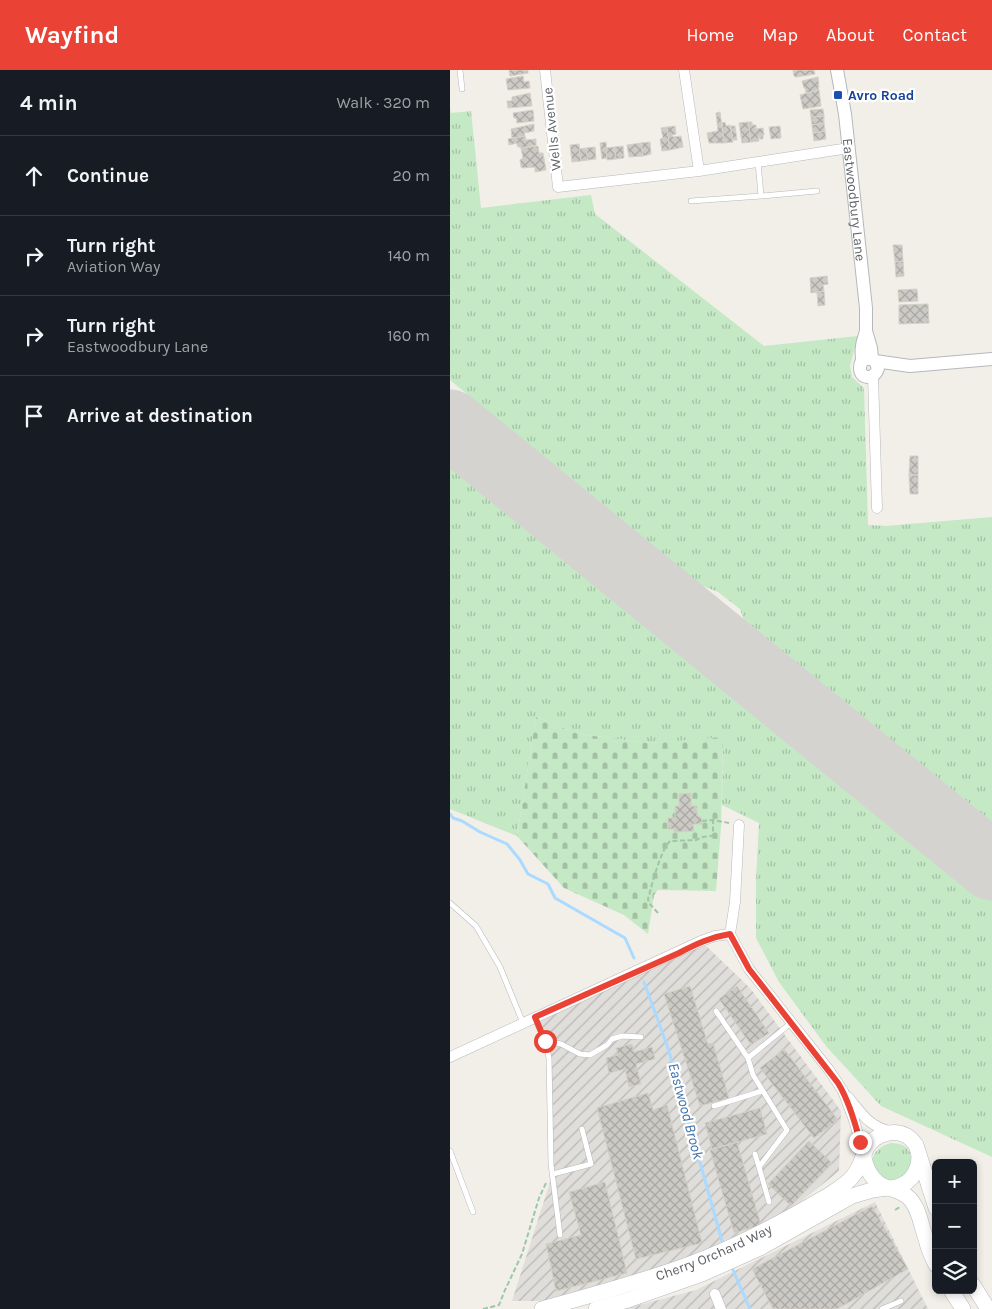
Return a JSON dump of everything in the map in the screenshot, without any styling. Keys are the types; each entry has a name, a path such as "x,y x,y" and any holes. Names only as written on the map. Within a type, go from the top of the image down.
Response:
{"main road":[{"path":"932,1256 914,1205 905,1195 879,1184 867,1168 864,1157 869,1145 875,1139 888,1133 896,1132 909,1137 918,1150 935,1204"},
{"path":"889,1188 905,1184 916,1172 919,1164 918,1150"},
{"name":"Cherry Orchard Way","path":"542,1309 630,1285 690,1264 733,1246 781,1222 843,1186 857,1172 864,1157"},
{"name":"Cherry Orchard Way","path":"596,1309 702,1274 760,1248 852,1196 872,1190 889,1188"},
{"path":"977,1291 988,1309"},
{"path":"954,1294 963,1309"}],"street":[{"name":"Wells Avenue","path":"545,70 558,188 699,171"},
{"path":"684,70 699,171 849,148"},
{"name":"Eastwoodbury Lane","path":"838,70 844,105 866,308 866,331 861,348 870,367 874,408 877,508"},
{"path":"870,367 910,366 992,359"},
{"path":"739,825 735,902 730,934 749,969 829,1070 843,1091 874,1125 896,1132"},
{"path":"450,1057 701,942 716,936 730,934"},
{"path":"843,1091 854,1120 864,1157"},
{"path":"715,1294 721,1309"}],"lane":[{"path":"460,70 462,89"},
{"path":"758,162 761,196"},
{"path":"691,202 817,192"},
{"path":"450,903 476,926 500,967 523,1023"},
{"path":"716,1012 748,1058 753,1075 787,1130 759,1167"},
{"path":"535,1017 545,1041 549,1058 551,1164 560,1234"},
{"path":"748,1058 792,1023"},
{"path":"545,1041 560,1044 580,1054 590,1055 607,1045 612,1039 622,1036 641,1037"},
{"path":"714,1106 762,1091"},
{"path":"553,1174 591,1164 582,1129"},
{"path":"450,1150 473,1212"},
{"path":"755,1154 769,1202"},
{"path":"882,1309 901,1301"}],"path":[{"path":"658,913 649,903 648,899 657,868 667,844 670,841 696,840 712,836 713,820"},
{"path":"702,821 713,820 739,825"},
{"path":"483,1309 499,1305 522,1254 544,1185 553,1174"}],"shaded area":[{"path":"701,941 750,988 841,1111 839,1171 792,1209 707,1251 628,1281 550,1301 512,1301 551,1179 550,1050 538,1016"},
{"path":"875,1202 928,1309 624,1309 696,1290"}],"green space":[{"path":"450,108 451,113 471,111 481,208 591,195 595,214 764,346 858,336 850,366 852,377 864,388 868,525 886,526 992,517 992,822 940,780 936,784 745,623 740,609 718,592 696,583 450,380"},
{"path":"450,456 677,640 685,654 718,675 992,896 992,1157 881,1106 826,1046 779,982 756,938 756,879 759,823 722,805 723,738 650,743 578,734 536,717 517,836 450,809"},
{"path":"536,717 578,734 650,743 723,737 721,827 716,891 658,890 654,895 648,934 624,915 564,888 517,836"},
{"path":"891,1143 899,1144 908,1149 911,1158 909,1176 884,1182 876,1172 872,1162 880,1148"}],"building":[{"path":"509,70 528,70 528,73 510,76"},
{"path":"793,70 814,70 815,74 796,77"},
{"path":"523,76 524,82 529,81 530,88 508,90 506,79"},
{"path":"818,77 819,90 806,93 802,81"},
{"path":"819,90 821,106 803,109 800,95"},
{"path":"530,93 532,106 508,108 507,101 512,101 512,97"},
{"path":"823,109 824,116 811,117 810,110"},
{"path":"533,110 534,121 517,123 516,118 514,118 513,113"},
{"path":"720,112 724,143 709,143 707,133 718,131 716,113"},
{"path":"824,116 824,123 812,125 811,117"},
{"path":"725,122 726,126 730,125 733,142 724,143 722,123"},
{"path":"748,122 751,142 742,143 739,123"},
{"path":"748,122 756,125 756,129 763,128 763,139 760,139 758,136 759,141 751,142"},
{"path":"824,123 825,131 813,133 812,125"},
{"path":"534,124 534,131 524,133 525,136 512,138 511,129"},
{"path":"675,126 676,134 672,135 673,137 681,136 683,147 670,150 667,127"},
{"path":"731,126 735,126 737,140 732,140"},
{"path":"780,126 781,138 771,139 769,127"},
{"path":"667,127 670,150 662,151 660,139 663,138 661,128"},
{"path":"825,131 826,139 814,141 813,133"},
{"path":"525,136 526,140 536,139 536,145 521,148 517,146 517,143 509,145 508,139"},
{"path":"606,142 607,158 602,159 600,143"},
{"path":"650,142 651,154 643,156 641,143"},
{"path":"641,143 643,156 629,157 627,145"},
{"path":"579,144 581,161 572,162 570,145"},
{"path":"538,146 539,153 543,153 546,170 535,172 535,167 521,167 520,160 523,158 521,148"},
{"path":"623,146 624,158 616,159 614,147"},
{"path":"595,147 596,159 588,160 586,148"},
{"path":"614,147 616,159 607,160 606,148"},
{"path":"586,148 588,160 581,161 579,149"},
{"path":"893,245 902,245 903,261 895,262"},
{"path":"903,261 904,276 896,277 895,262"},
{"path":"827,276 828,284 823,285 824,291 811,293 810,278"},
{"path":"917,289 918,301 899,302 898,290"},
{"path":"824,291 825,305 818,306 817,292"},
{"path":"928,304 929,323 899,324 899,305"},
{"path":"910,456 918,456 918,475 909,475"},
{"path":"909,475 918,475 918,494 910,494"},
{"path":"691,793 691,806 697,806 697,816 701,817 702,824 693,824 694,831 674,832 674,829 668,829 668,818 675,818 675,806 679,806 679,794"},
{"path":"690,986 708,1044 713,1043 729,1098 700,1106 664,994"},
{"path":"737,986 769,1033 751,1045 719,999"},
{"path":"632,1044 634,1052 652,1047 655,1059 636,1064 641,1084 629,1087 625,1069 609,1073 606,1058 618,1055 616,1048"},
{"path":"784,1049 838,1120 814,1138 760,1068"},
{"path":"648,1093 653,1110 667,1105 702,1243 636,1259 597,1108"},
{"path":"760,1108 767,1134 712,1149 705,1123"},
{"path":"809,1141 832,1163 791,1206 768,1184"},
{"path":"737,1142 761,1225 734,1233 710,1150"},
{"path":"605,1182 627,1273 556,1291 546,1244 581,1235 569,1192"},
{"path":"872,1206 908,1269 837,1309 773,1309 752,1269"}],"waterway":[{"name":"Eastwood Brook","path":"450,814 453,818 507,844 528,874 548,884 555,898 625,938 634,958"},
{"name":"Eastwood Brook","path":"644,982 668,1048 722,1241"},
{"name":"Eastwood Brook","path":"733,1270 750,1309"}],"runway":[{"path":"450,424 992,866"}],"place":[{"name":"Avro Road","path":"838,95"}],"route":[{"path":"545,1041 535,1017 701,942 716,936 730,934 740,955 758,982 838,1083 843,1091 860,1142"}]}
